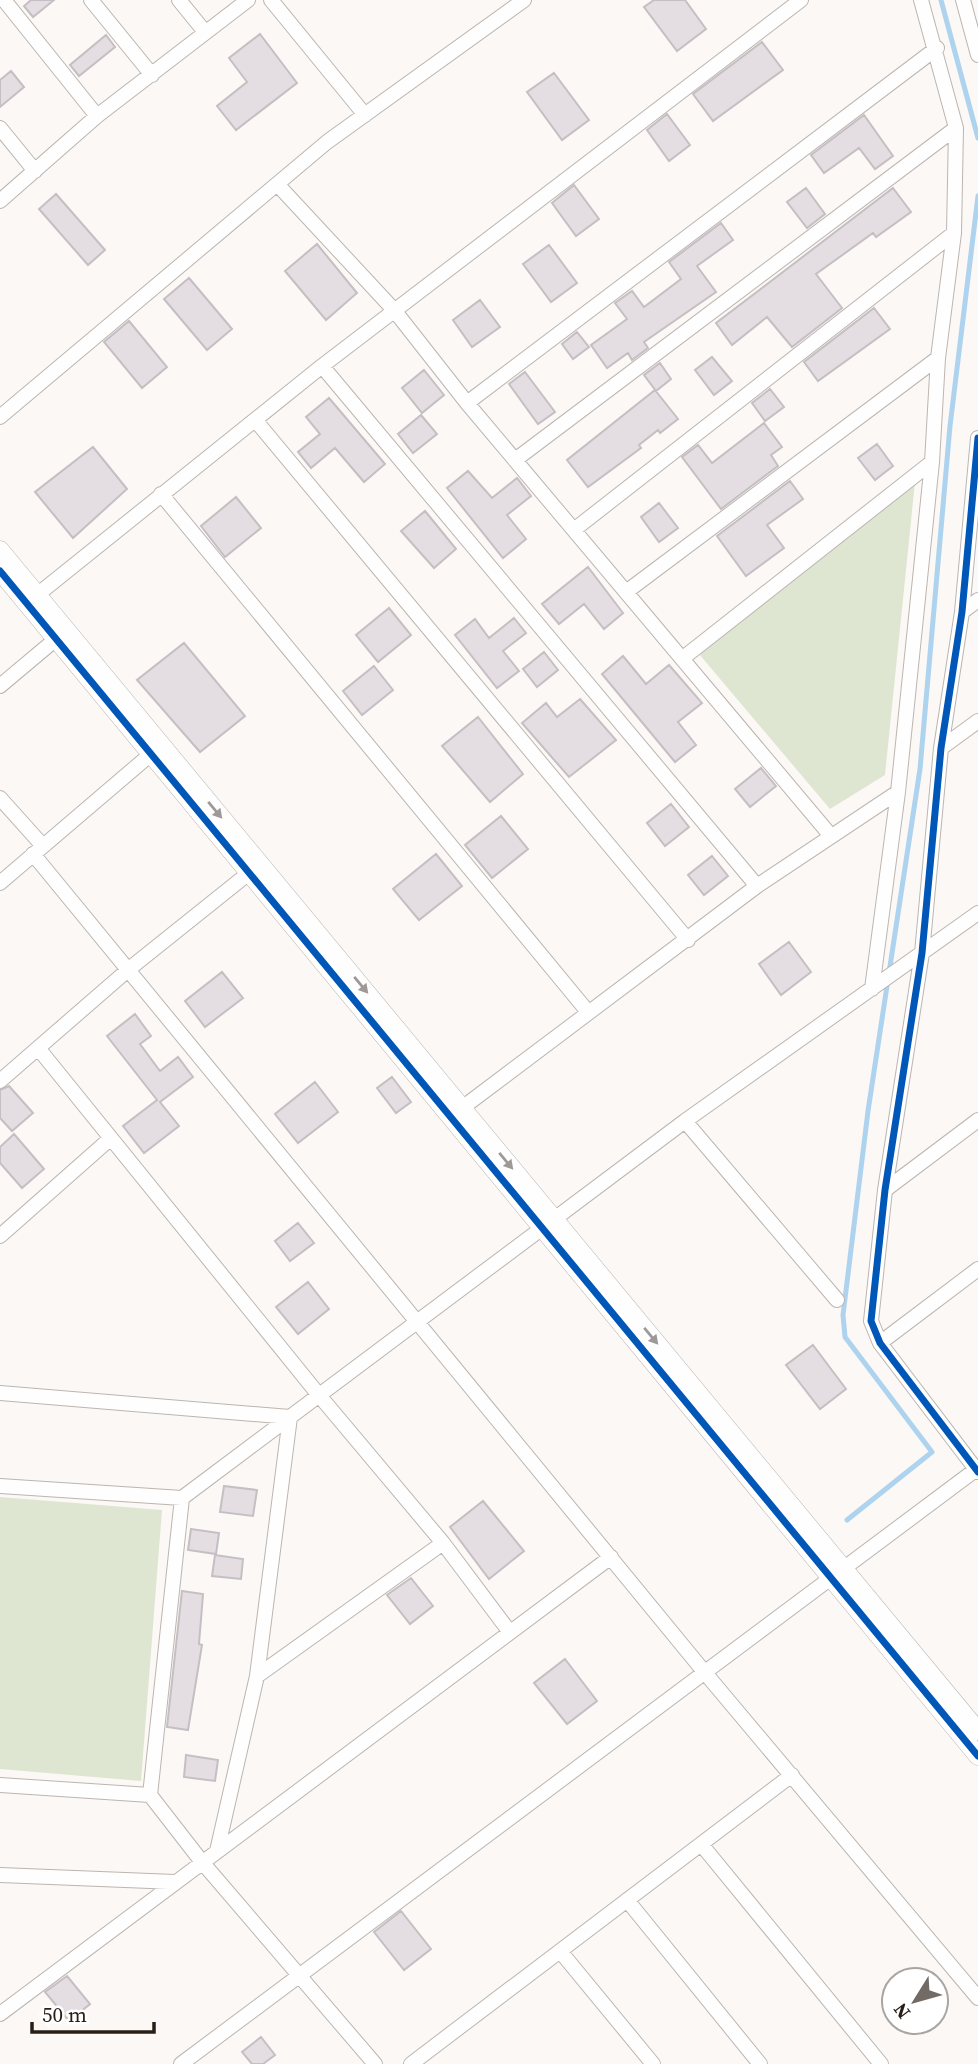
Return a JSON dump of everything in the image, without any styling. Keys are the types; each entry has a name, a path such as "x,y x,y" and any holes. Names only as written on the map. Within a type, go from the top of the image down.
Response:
{"street":[{"path":"4,0 97,116"},
{"path":"91,0 152,75"},
{"path":"180,0 205,32"},
{"path":"0,201 97,116 248,0"},
{"path":"271,0 365,115"},
{"path":"0,417 277,184 365,115 524,0"},
{"path":"37,595 322,366 801,0"},
{"path":"872,989 898,792 932,462 938,358 954,233 956,128 937,48 921,0"},
{"path":"963,0 977,46"},
{"path":"467,403 937,48"},
{"path":"0,128 35,172"},
{"path":"515,460 956,128"},
{"path":"277,184 394,310 467,403 831,836"},
{"path":"575,529 954,233"},
{"path":"626,592 938,358"},
{"path":"322,366 757,886"},
{"path":"256,421 688,940"},
{"path":"181,2064 977,1470 880,1343 872,1321 885,1190 922,953 941,748 962,612 978,438"},
{"path":"683,658 932,462"},
{"path":"161,494 588,1012"},
{"path":"0,550 462,1108 550,1225"},
{"path":"0,571 249,873 550,1225 838,1574 978,1756"},
{"path":"962,612 978,600"},
{"path":"0,685 56,639"},
{"path":"941,748 978,720"},
{"path":"0,883 151,754"},
{"path":"462,1108 757,886 898,792"},
{"path":"0,798 129,969 706,1674 978,1998"},
{"path":"0,1082 129,969 249,873"},
{"path":"0,1486 182,1498 318,1394 550,1225 685,1121 978,913"},
{"path":"38,1048 318,1394 443,1543 509,1631"},
{"path":"885,1190 978,1120"},
{"path":"685,1121 837,1300"},
{"path":"0,1236 111,1138"},
{"path":"880,1343 978,1269"},
{"path":"0,1393 290,1417"},
{"path":"217,1851 257,1676 290,1417"},
{"path":"182,1498 150,1795 202,1862 374,2064"},
{"path":"257,1676 443,1543"},
{"path":"0,2014 611,1557"},
{"path":"838,1574 978,1731"},
{"path":"411,2064 792,1775"},
{"path":"0,1785 150,1795"},
{"path":"701,1844 881,2064"},
{"path":"0,1875 175,1882"},
{"path":"627,1900 760,2064"},
{"path":"560,1951 653,2064"}],"green space":[{"path":"915,482 885,775 830,809 699,654"},
{"path":"0,1497 162,1510 141,1781 0,1769"}],"building":[{"path":"31,0 54,0 33,17 24,6"},
{"path":"654,0 685,0 706,29 677,51 644,7"},
{"path":"260,34 297,83 236,130 217,106 247,82 229,58"},
{"path":"106,35 115,47 79,76 70,65"},
{"path":"762,42 783,70 713,121 693,94"},
{"path":"11,71 24,87 0,107 0,80"},
{"path":"554,73 589,120 562,140 527,92"},
{"path":"667,114 690,145 669,161 647,130"},
{"path":"864,115 893,156 875,169 859,148 824,173 811,155"},
{"path":"574,185 599,219 576,236 552,203"},
{"path":"806,188 825,214 807,228 787,202"},
{"path":"893,188 911,212 876,237 873,233 816,274 842,308 792,347 767,317 732,345 716,323"},
{"path":"56,194 105,250 88,265 39,209"},
{"path":"721,223 733,240 697,266 716,292 644,342 648,348 632,360 628,353 607,368 591,345 627,319 615,303 632,291 644,307 681,279 669,262"},
{"path":"317,244 357,293 326,320 285,271"},
{"path":"549,245 577,283 551,302 523,264"},
{"path":"189,278 232,329 207,350 164,299"},
{"path":"480,300 500,327 472,347 453,320"},
{"path":"874,308 890,329 818,381 804,362"},
{"path":"129,321 167,367 142,388 104,342"},
{"path":"577,332 589,347 573,359 562,344"},
{"path":"712,357 732,381 714,395 695,370"},
{"path":"660,363 671,379 656,391 644,375"},
{"path":"424,370 444,395 422,413 402,388"},
{"path":"525,372 555,412 538,424 509,384"},
{"path":"770,389 784,407 765,421 752,403"},
{"path":"655,390 678,419 660,433 658,430 639,445 641,448 588,487 567,460"},
{"path":"329,398 385,464 364,482 335,448 311,468 298,452 320,434 306,417"},
{"path":"421,415 437,434 413,453 398,434"},
{"path":"764,423 782,447 771,455 778,466 721,509 682,457 698,445 712,463"},
{"path":"877,444 893,466 875,480 858,458"},
{"path":"93,447 127,489 73,538 35,492"},
{"path":"468,471 492,498 517,478 531,496 507,515 526,539 503,558 447,488"},
{"path":"790,481 803,499 767,525 784,548 746,576 717,536"},
{"path":"236,497 261,528 225,557 201,526"},
{"path":"659,503 678,528 659,542 641,517"},
{"path":"425,511 456,549 434,568 401,531"},
{"path":"588,567 623,613 604,629 584,604 559,624 542,604"},
{"path":"389,608 411,635 378,662 356,635"},
{"path":"514,618 526,633 503,651 519,671 497,688 455,635 475,619 489,638"},
{"path":"184,643 245,716 200,752 137,680"},
{"path":"544,652 558,670 537,687 523,669"},
{"path":"623,656 646,684 669,665 702,703 678,722 696,745 675,762 602,674"},
{"path":"374,666 393,690 362,715 343,691"},
{"path":"580,699 616,740 569,777 522,723 546,703 557,717"},
{"path":"478,717 523,774 490,802 442,746"},
{"path":"761,768 776,786 750,807 735,789"},
{"path":"671,804 689,827 665,846 647,823"},
{"path":"501,816 528,849 492,878 465,845"},
{"path":"436,854 462,886 419,920 393,889"},
{"path":"712,856 728,876 704,895 688,875"},
{"path":"789,942 811,972 781,995 759,964"},
{"path":"222,972 243,998 205,1027 185,1001"},
{"path":"135,1014 151,1036 140,1044 160,1071 178,1057 193,1077 160,1102 179,1126 144,1153 123,1126 157,1100 107,1036"},
{"path":"392,1077 411,1102 396,1113 377,1088"},
{"path":"315,1082 338,1112 298,1143 275,1114"},
{"path":"9,1086 33,1113 12,1131 0,1118 0,1090"},
{"path":"14,1134 44,1169 22,1188 0,1163 0,1147"},
{"path":"298,1223 314,1243 290,1261 275,1241"},
{"path":"308,1282 329,1309 298,1334 276,1307"},
{"path":"813,1345 846,1389 820,1409 786,1365"},
{"path":"224,1486 257,1490 253,1516 220,1512"},
{"path":"483,1501 524,1551 489,1579 450,1527"},
{"path":"191,1529 219,1533 216,1554 188,1550"},
{"path":"215,1555 243,1559 241,1579 212,1576"},
{"path":"411,1578 433,1606 410,1624 387,1595"},
{"path":"182,1591 203,1594 199,1644 202,1645 188,1730 167,1727"},
{"path":"565,1659 597,1701 567,1724 534,1683"},
{"path":"186,1755 218,1760 215,1781 184,1777"},
{"path":"401,1911 431,1949 404,1970 374,1932"},
{"path":"67,1976 90,2004 69,2021 45,1992"},
{"path":"261,2037 275,2055 263,2064 252,2064 242,2052"}],"waterway":[{"path":"941,0 978,138"},
{"path":"847,1520 932,1452 845,1337 843,1315 868,1111 920,769 950,426 978,196"}],"cycle path":[{"path":"978,438 962,612 941,748 922,953 885,1190 871,1321 880,1343 978,1472"},
{"path":"0,571 978,1756"}]}
